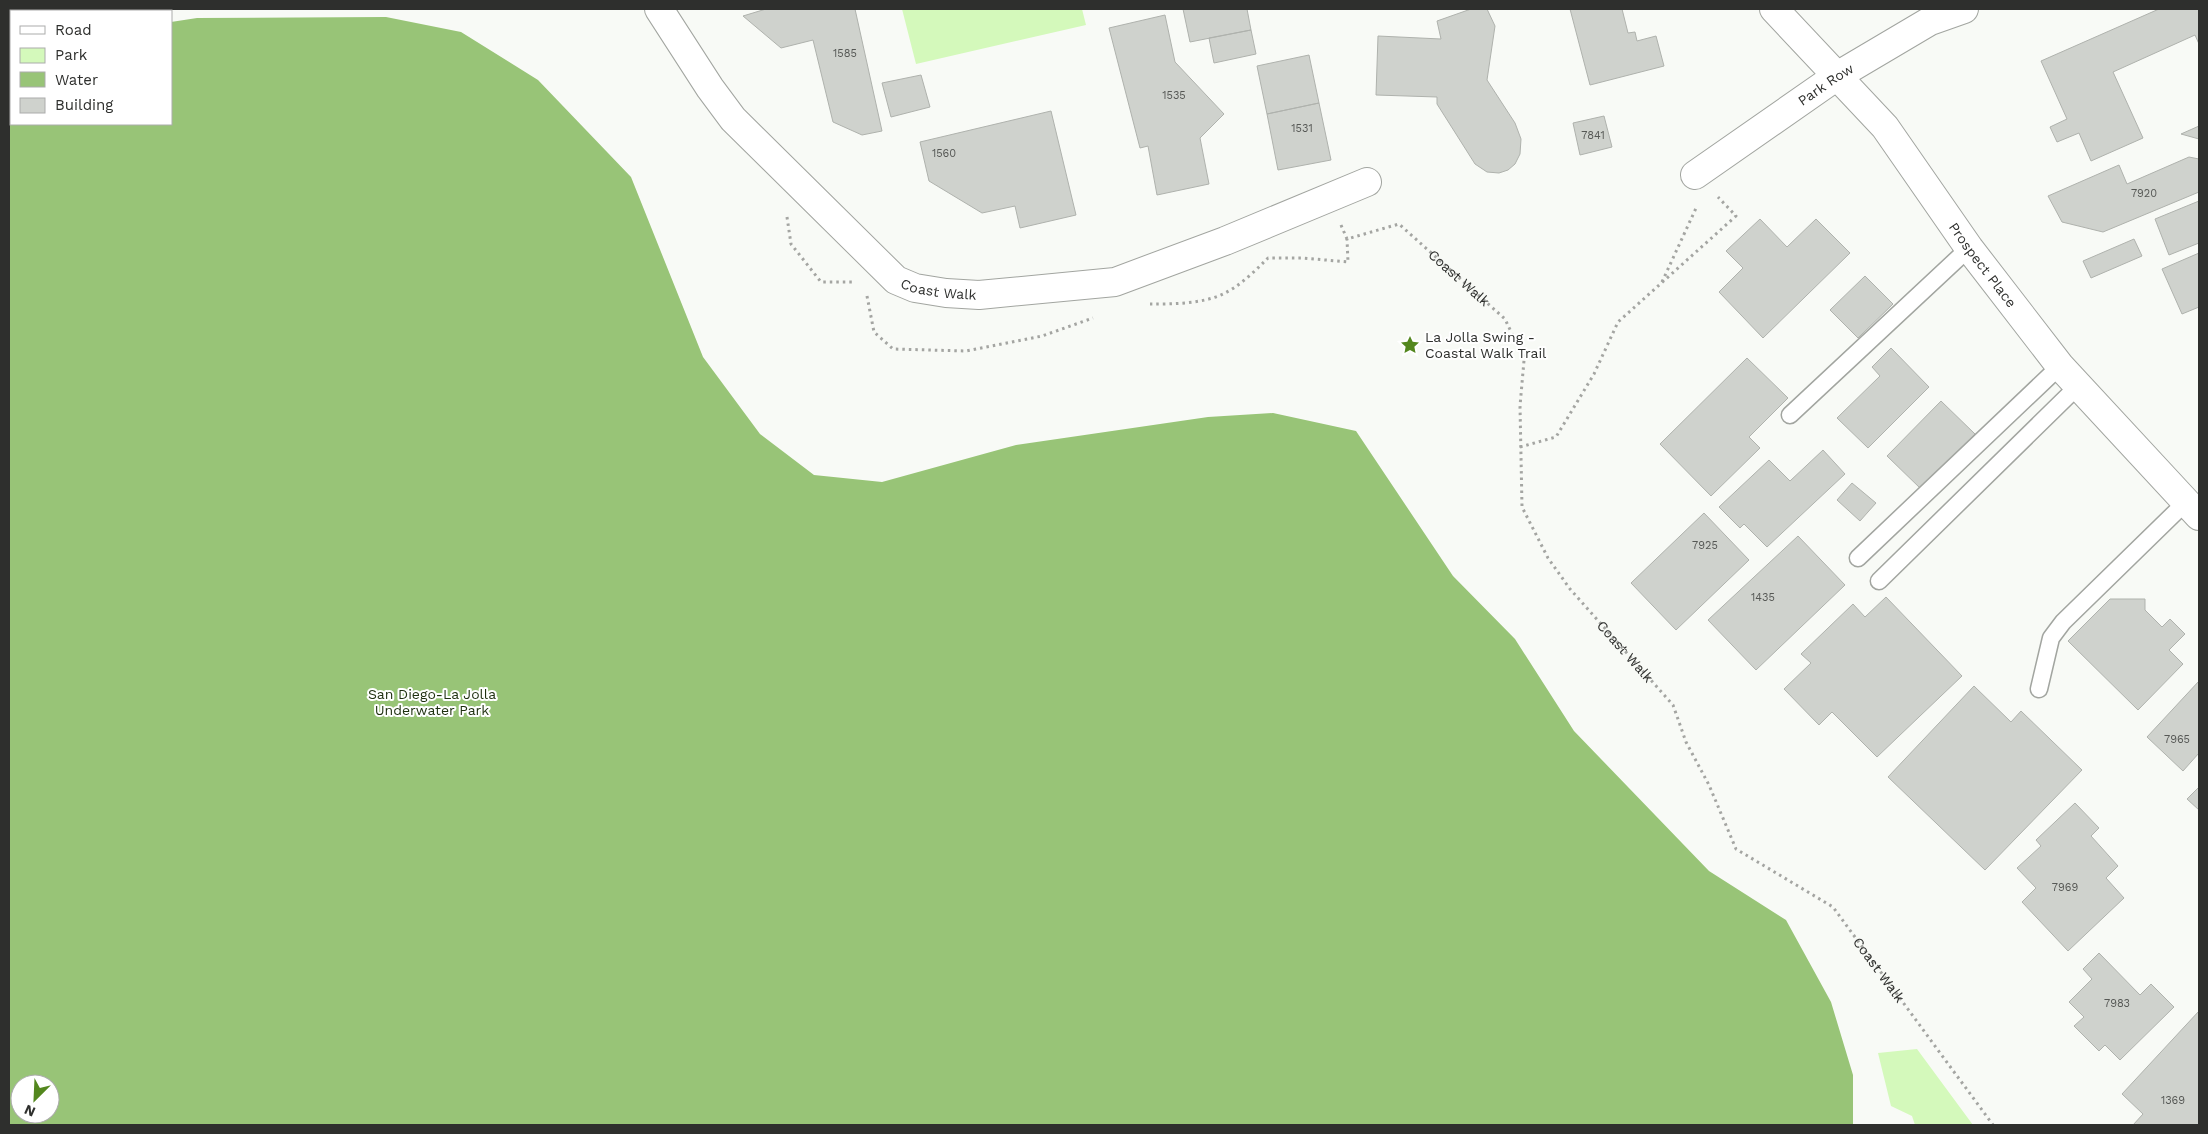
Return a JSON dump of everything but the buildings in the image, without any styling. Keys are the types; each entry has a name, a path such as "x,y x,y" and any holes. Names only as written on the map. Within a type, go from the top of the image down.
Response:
{"street":[{"name":"Coast Walk","path":"659,9 710,88 733,119 896,280 915,288 946,293 978,295 1115,282 1225,241 1367,182"},
{"name":"Prospect Place","path":"1774,9 1885,127 1968,248 2060,366 2080,385 2193,509"},
{"name":"Park Row","path":"1701,180 1837,76 1930,21 1964,9"}],"lane":[{"path":"1790,415 1968,248"},
{"path":"1858,558 2060,366"},
{"path":"1879,581 2080,385"},
{"path":"2039,689 2051,638 2063,622 2193,509"}],"path":[{"path":"1520,447 1556,437 1594,374 1618,322 1661,284 1736,216 1701,180 1661,284"},
{"path":"1115,282 1121,300 1146,305 1184,304 1222,294 1247,278 1268,258 1303,258 1348,262 1347,239 1328,198"},
{"name":"Coast Walk","path":"1347,239 1399,224 1505,319 1514,336 1525,350 1520,406 1522,507 1548,558 1570,589 1673,706 1686,742 1709,785 1736,849 1833,906 1992,1125"}],"green space":[{"path":"902,9 1082,9 1086,25 916,64"},
{"path":"1917,1049 1973,1125 1915,1125 1912,1116 1891,1106 1878,1053"}],"water":[{"name":"San Diego-La Jolla Underwater Park","path":"386,17 461,32 538,80 631,177 703,357 760,434 814,475 882,482 1016,445 1208,417 1273,413 1356,431 1453,576 1515,639 1574,731 1709,871 1786,920 1831,1002 1853,1075 1853,1125 9,1125 9,54 10,125 172,125 172,22 197,18"}],"place":[{"name":"La Jolla Swing - Coastal Walk Trail","path":"1410,345"}]}
